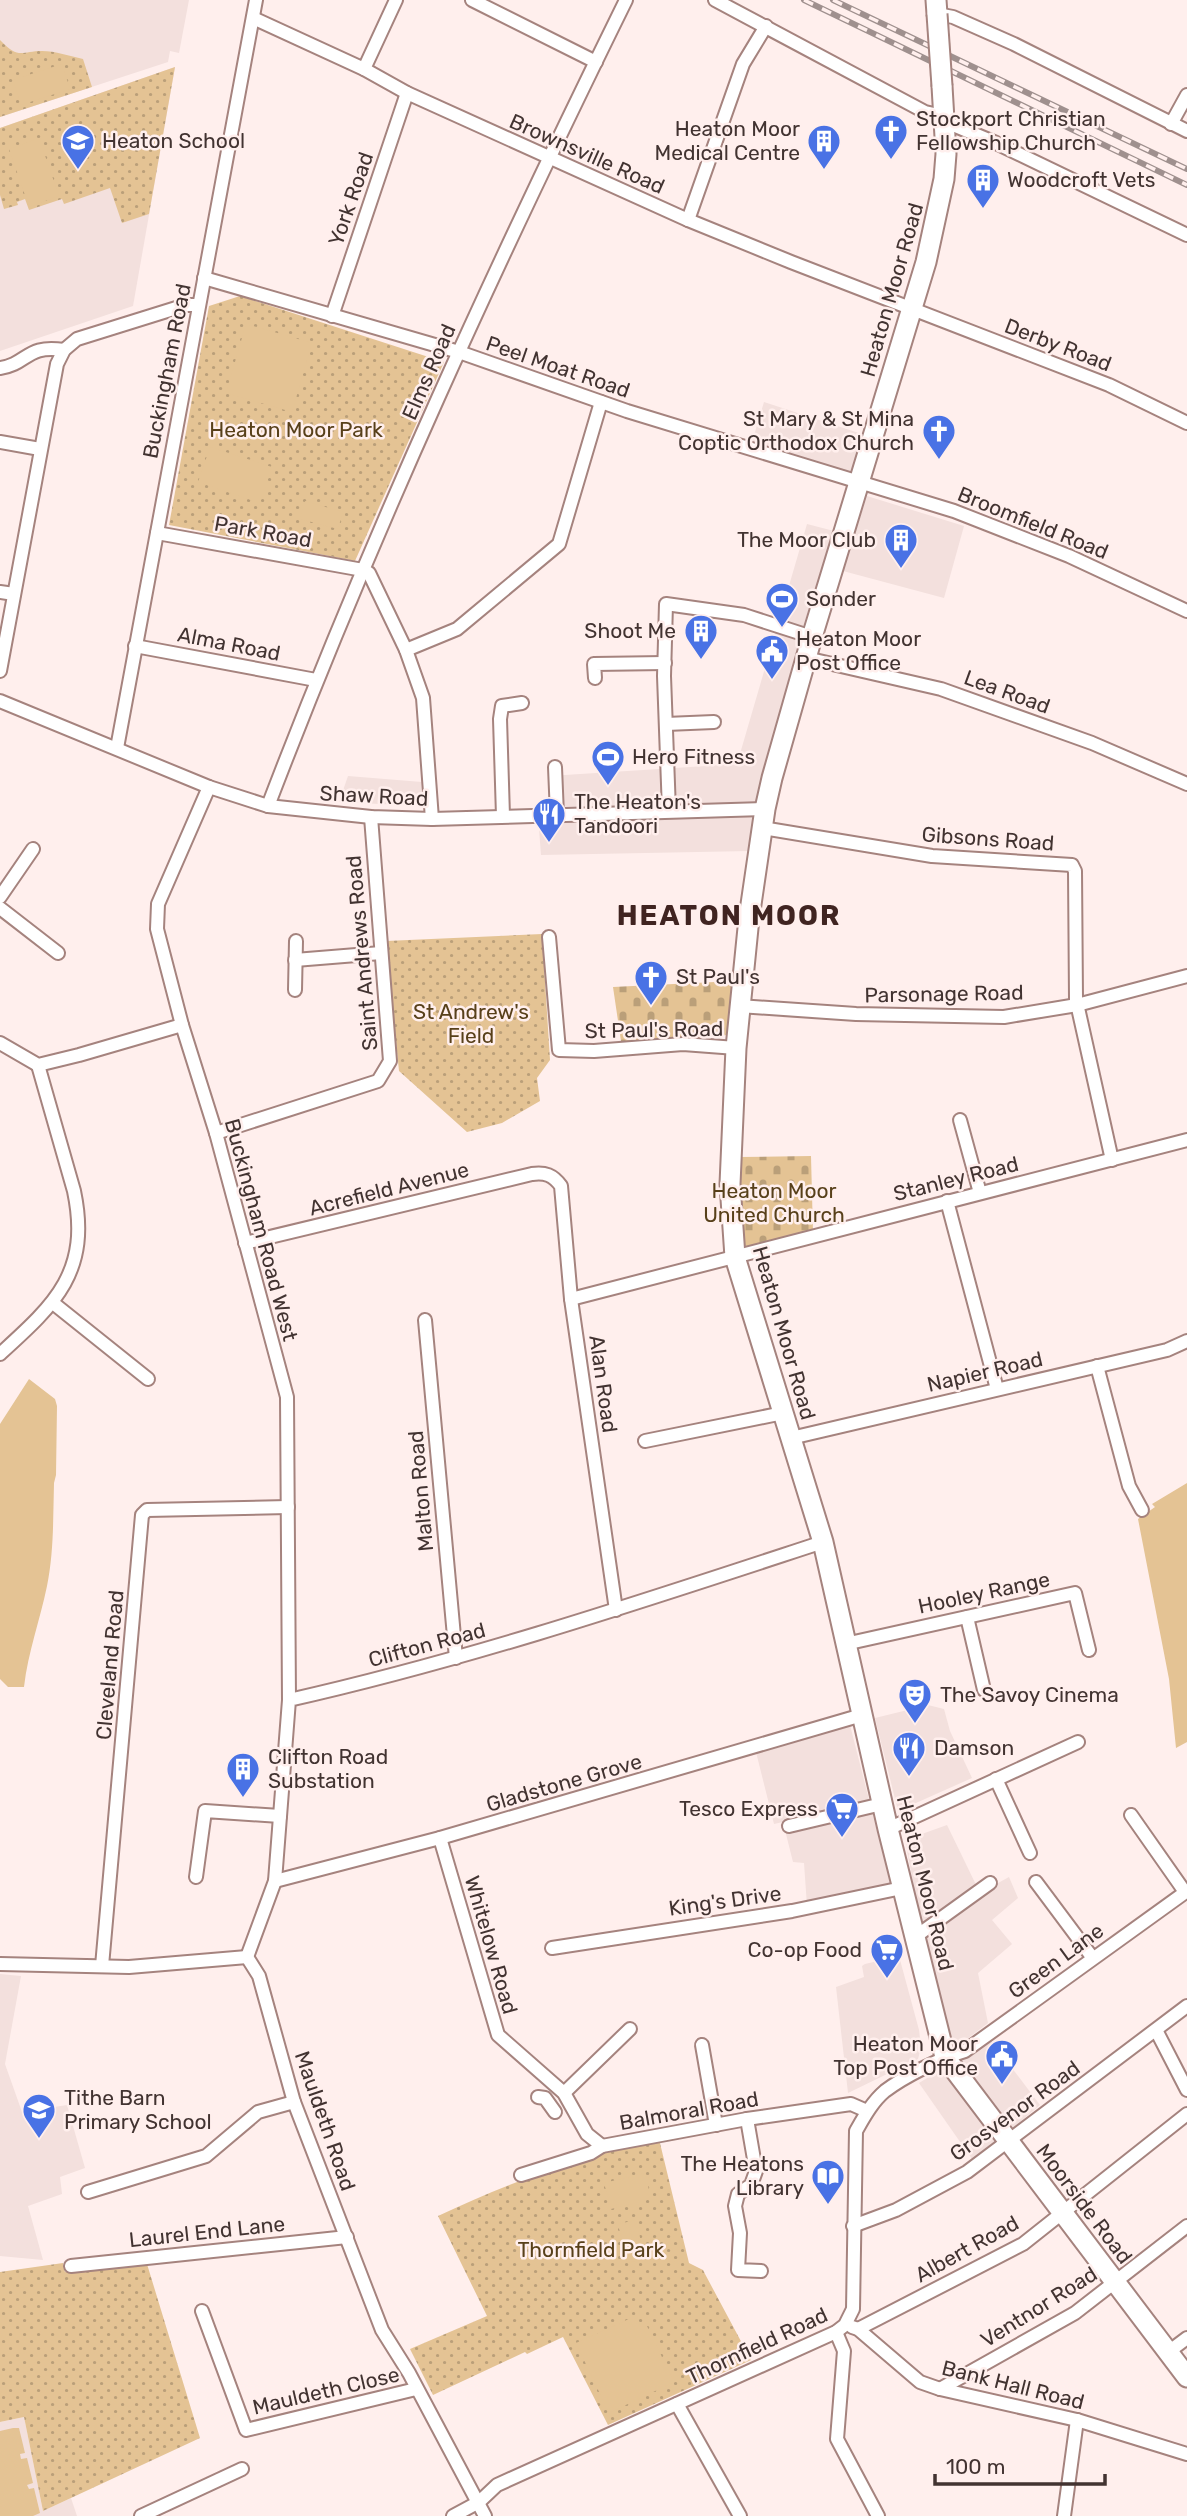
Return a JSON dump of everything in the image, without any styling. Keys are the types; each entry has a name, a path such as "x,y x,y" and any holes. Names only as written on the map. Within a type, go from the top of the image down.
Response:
{"main road":[{"name":"Heaton Moor Road","path":"934,4 942,86 945,166 938,216 772,778 748,918 736,1048 730,1184 735,1257 823,1542 882,1804 945,2057"},
{"name":"Moorside Road","path":"945,2057 1187,2377"}],"street":[{"name":"Buckingham Road","path":"117,748 256,0"},
{"path":"364,69 396,0"},
{"path":"472,0 596,62"},
{"name":"Elms Road","path":"268,806 316,680 459,352 626,0"},
{"path":"715,0 925,112 996,143 1187,235"},
{"path":"934,4 953,17 1014,44 1187,131"},
{"name":"Brownsville Road","path":"253,18 364,69 407,93 688,220 912,310"},
{"path":"688,220 743,64 765,26"},
{"name":"York Road","path":"332,317 407,93"},
{"path":"1171,124 1187,95"},
{"name":"Peel Moat Road","path":"204,278 459,352 601,402 859,483"},
{"path":"0,671 40,449 57,364 64,350 77,339 186,305 198,305"},
{"name":"Derby Road","path":"912,310 1109,385 1187,423"},
{"path":"0,368 43,348 64,350"},
{"path":"406,650 457,629 559,544 601,402"},
{"path":"0,442 40,449"},
{"name":"Broomfield Road","path":"859,483 967,516 1069,556 1187,611"},
{"name":"Park Road","path":"157,533 363,570"},
{"path":"363,570 369,573 376,584 406,650 423,698 432,818"},
{"path":"0,592 14,594"},
{"path":"669,811 666,604 744,615 813,637"},
{"name":"Alma Road","path":"135,646 316,680"},
{"name":"Lea Road","path":"806,658 941,689 1092,743 1187,783"},
{"path":"595,678 594,664 665,663"},
{"name":"Shaw Road","path":"0,701 209,787 268,806 371,817 432,818 669,811 764,819"},
{"path":"503,816 500,719 502,706 523,703"},
{"path":"666,724 714,722"},
{"path":"555,767 557,815"},
{"name":"Buckingham Road West","path":"209,787 158,904 156,929 182,1025 216,1133 287,1397 289,1700"},
{"name":"Saint Andrews Road","path":"216,1133 378,1081 390,1061 371,817"},
{"name":"Gibsons Road","path":"764,819 932,856 1072,865 1075,871 1074,955 1077,1005"},
{"path":"0,897 33,849"},
{"path":"0,908 58,953"},
{"name":"St Paul's Road","path":"549,937 559,1050 594,1051 683,1044 736,1048"},
{"path":"295,990 296,942"},
{"path":"295,960 380,953"},
{"name":"Parsonage Road","path":"739,1006 942,1017 1004,1017 1077,1005 1187,976"},
{"path":"1077,1005 1112,1160"},
{"path":"38,1065 182,1025"},
{"path":"0,1043 38,1065 78,1210 78,1242 64,1284 53,1303 0,1354"},
{"path":"960,1121 980,1193"},
{"name":"Stanley Road","path":"570,1299 1187,1140"},
{"name":"Acrefield Avenue","path":"245,1243 543,1172"},
{"name":"Alan Road","path":"543,1172 556,1179 561,1186 570,1299 616,1610"},
{"path":"947,1201 997,1389"},
{"path":"53,1303 148,1379"},
{"name":"Malton Road","path":"425,1320 456,1658"},
{"name":"Napier Road","path":"791,1437 1167,1350 1187,1341"},
{"path":"1097,1366 1129,1486 1142,1510"},
{"path":"645,1441 783,1413"},
{"name":"Cleveland Road","path":"102,1966 142,1515 147,1510 288,1507"},
{"name":"Clifton Road","path":"289,1700 456,1658 616,1610 823,1542"},
{"name":"Hooley Range","path":"845,1644 1074,1593 1089,1650"},
{"path":"967,1617 984,1690"},
{"path":"0,1964 130,1967 247,1957 275,1881 289,1700"},
{"name":"Gladstone Grove","path":"275,1881 440,1838 862,1715"},
{"path":"888,1829 1078,1742"},
{"path":"996,1779 1030,1853"},
{"name":"Heaton Moor Road","path":"789,1826 882,1804"},
{"path":"197,1877 205,1811 280,1816"},
{"path":"1131,1815 1186,1892"},
{"name":"Whitelow Road","path":"440,1838 498,2035 562,2091 587,2134 601,2146"},
{"path":"915,1937 990,1882"},
{"path":"1036,1882 1092,1957"},
{"name":"King's Drive","path":"552,1948 792,1911 902,1888"},
{"name":"Green Lane","path":"945,2057 965,2051 1092,1957 1186,1892"},
{"name":"Mauldeth Road","path":"247,1957 259,1976 294,2102 382,2330 485,2516"},
{"name":"Grosvenor Road","path":"853,2226 896,2210 967,2172 1187,2006"},
{"path":"547,2103 630,2029"},
{"path":"1156,2029 1187,2090"},
{"path":"702,2045 716,2124"},
{"name":"Thornfield Road","path":"453,2516 479,2502 498,2486 840,2329 853,2309 856,2131 867,2111 886,2091 945,2057"},
{"path":"88,2192 206,2156 258,2112 294,2102"},
{"name":"Balmoral Road","path":"521,2175 591,2153 601,2146 716,2124 851,2104 867,2111"},
{"name":"Albert Road","path":"858,2329 1023,2244 1187,2114"},
{"path":"747,2119 756,2171 751,2185 738,2194 735,2206 740,2233 738,2270 761,2271"},
{"name":"Ventnor Road","path":"940,2389 1075,2313 1187,2225"},
{"name":"Laurel End Lane","path":"71,2266 347,2237"},
{"name":"Mauldeth Close","path":"202,2311 246,2430 416,2389"},
{"path":"840,2329 844,2351 837,2439 878,2516"},
{"name":"Bank Hall Road","path":"840,2329 858,2329 920,2382 1077,2420 1187,2454"},
{"path":"1167,2353 1187,2338"},
{"path":"677,2404 740,2516"},
{"path":"1064,2516 1077,2420"},
{"path":"141,2516 242,2469"}],"shaded area":[{"path":"0,0 189,0 179,53 170,51 168,62 0,117"},
{"name":"Heaton School","path":"175,67 133,306 0,351 0,128"},
{"path":"764,402 865,435 853,474 752,442"},
{"path":"867,496 964,526 944,598 843,571"},
{"path":"807,524 834,531 799,639 761,788 751,833 750,851 541,855 538,816 551,815 549,776 737,764"},
{"path":"348,776 422,782 421,806 339,802"},
{"path":"928,1705 944,1709 950,1731 972,1778 898,1811 875,1718"},
{"path":"850,1725 892,1890 807,1906 804,1863 793,1862 783,1822 774,1824 756,1752"},
{"path":"947,1825 980,1893 1009,1877 1018,1898 992,1920 1012,1944 978,1973 988,2023 954,2049 924,1941 905,1840"},
{"path":"899,1956 919,2030 921,2047 918,2059 848,2093 836,1987 864,1977 862,1966 865,1964"},
{"name":"Tithe Barn Primary School","path":"0,1974 21,1976 5,2064 22,2112 67,2105 85,2168 60,2177 62,2194 28,2206 43,2260 0,2256"},
{"path":"990,2039 1040,2105 1009,2131 960,2062"},
{"path":"942,2069 995,2141 972,2159 919,2083"},
{"path":"24,2417 43,2511 71,2498 77,2516 0,2516 0,2422"}],"green space":[{"path":"0,40 20,53 47,51 83,59 92,87 0,117"},
{"path":"62,64 70,89 21,105 13,80"},
{"path":"175,67 149,214 122,223 110,188 64,204 62,199 29,210 25,199 17,202 18,205 4,209 0,195 0,128"},
{"path":"39,138 59,196 29,207 9,149"},
{"name":"Heaton Moor Park","path":"240,296 444,362 355,561 169,525 209,306"},
{"path":"246,324 312,343 292,412 226,393"},
{"path":"210,447 272,467 260,503 198,482"},
{"path":"305,501 343,512 338,529 300,519"},
{"name":"St Andrew's Field","path":"542,934 550,1060 537,1078 540,1101 502,1123 467,1132 399,1071 386,941"},
{"path":"735,981 727,1035 622,1048 613,987"},
{"name":"Heaton Moor United Church","path":"811,1156 813,1233 738,1251 739,1157"},
{"path":"29,1379 55,1399 57,1406 52,1547 47,1586 24,1687 8,1687 0,1679 0,1424"},
{"path":"1187,1483 1187,1742 1176,1748 1169,1679 1138,1519 1155,1507 1152,1504"},
{"name":"Thornfield Park","path":"659,2139 689,2263 703,2270 751,2360 608,2425 563,2337 433,2395 410,2349 487,2316 438,2216 546,2171"},
{"path":"645,2173 651,2199 611,2209 604,2183"},
{"path":"636,2220 645,2259 627,2263 618,2224"},
{"path":"63,2263 65,2272 147,2264 200,2438 43,2511 24,2417 0,2422 0,2272"},
{"path":"631,2318 647,2326 674,2382 609,2413 576,2343"},
{"path":"19,2428 25,2453 20,2454 21,2459 27,2458 33,2483 27,2485 29,2489 34,2488 40,2513 33,2516 0,2516 0,2431"}],"railway":[{"path":"804,0 1187,185"},
{"path":"833,0 1187,169"}],"place":[{"name":"Stockport Christian Fellowship Church","path":"891,161"},
{"name":"Heaton School","path":"78,171"},
{"name":"Heaton Moor Medical Centre","path":"824,171"},
{"name":"Woodcroft Vets","path":"983,210"},
{"name":"St Mary & St Mina Coptic Orthodox Church","path":"939,461"},
{"name":"The Moor Club","path":"901,570"},
{"name":"Sonder","path":"782,629"},
{"name":"Shoot Me","path":"701,661"},
{"name":"Heaton Moor Post Office","path":"772,681"},
{"name":"Hero Fitness","path":"608,787"},
{"name":"The Heaton's Tandoori","path":"549,844"},
{"name":"St Paul's","path":"651,1007"},
{"name":"The Savoy Cinema","path":"915,1725"},
{"name":"Damson","path":"909,1778"},
{"name":"Clifton Road Substation","path":"243,1799"},
{"name":"Tesco Express","path":"842,1839"},
{"name":"Co-op Food","path":"887,1980"},
{"name":"Heaton Moor Top Post Office","path":"1002,2086"},
{"name":"Tithe Barn Primary School","path":"39,2140"},
{"name":"The Heatons Library","path":"828,2206"}],"district":[{"name":"HEATON MOOR","path":"729,915"}]}
